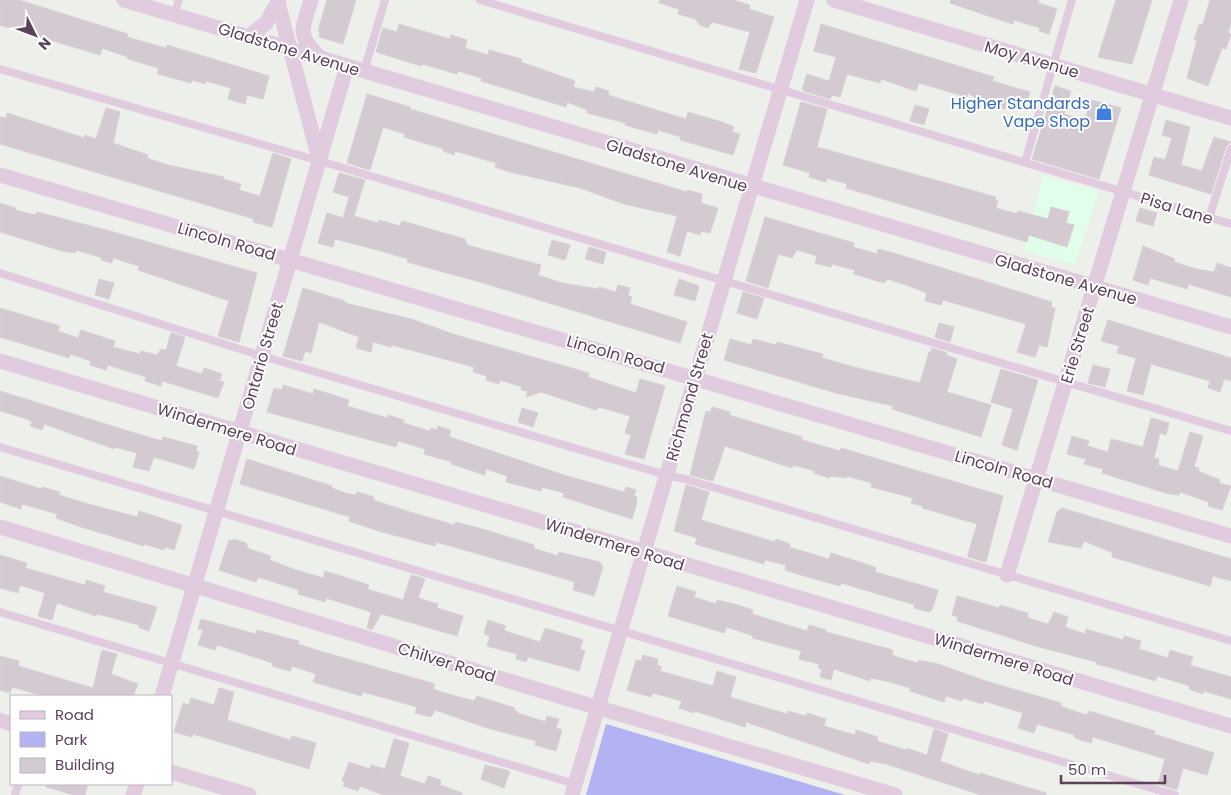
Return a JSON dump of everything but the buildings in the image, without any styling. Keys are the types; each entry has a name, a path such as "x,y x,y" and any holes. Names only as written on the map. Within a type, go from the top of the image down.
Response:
{"street":[{"name":"Gladstone Avenue","path":"124,0 1231,327"},
{"path":"311,0 302,29 305,43 321,59"},
{"name":"Richmond Street","path":"574,789 807,0"},
{"name":"Moy Avenue","path":"834,0 1231,118"},
{"name":"Erie Street","path":"1008,575 1181,0"},
{"path":"248,37 266,23 278,2"},
{"path":"278,2 292,50 319,161"},
{"name":"Ontario Street","path":"162,695 347,66"},
{"name":"Lincoln Road","path":"0,175 695,377 1231,536"},
{"name":"Windermere Road","path":"0,361 1231,726"},
{"name":"Chilver Road","path":"0,527 598,708 895,795"},
{"path":"172,772 249,795"}],"lane":[{"path":"174,15 179,0"},
{"path":"364,71 385,0"},
{"name":"Pisa Lane","path":"480,0 1231,224"},
{"path":"1024,162 1072,0"},
{"path":"0,69 1231,430"},
{"path":"1209,218 1231,149"},
{"path":"0,273 262,356 1231,641"},
{"path":"0,447 1175,795"},
{"path":"0,612 574,789"}],"shaded area":[{"path":"1043,176 1099,191 1075,265 1023,250"}],"green space":[{"path":"606,724 845,795 586,795"}],"place":[{"name":"Higher Standards Vape Shop","path":"1104,112"}]}
